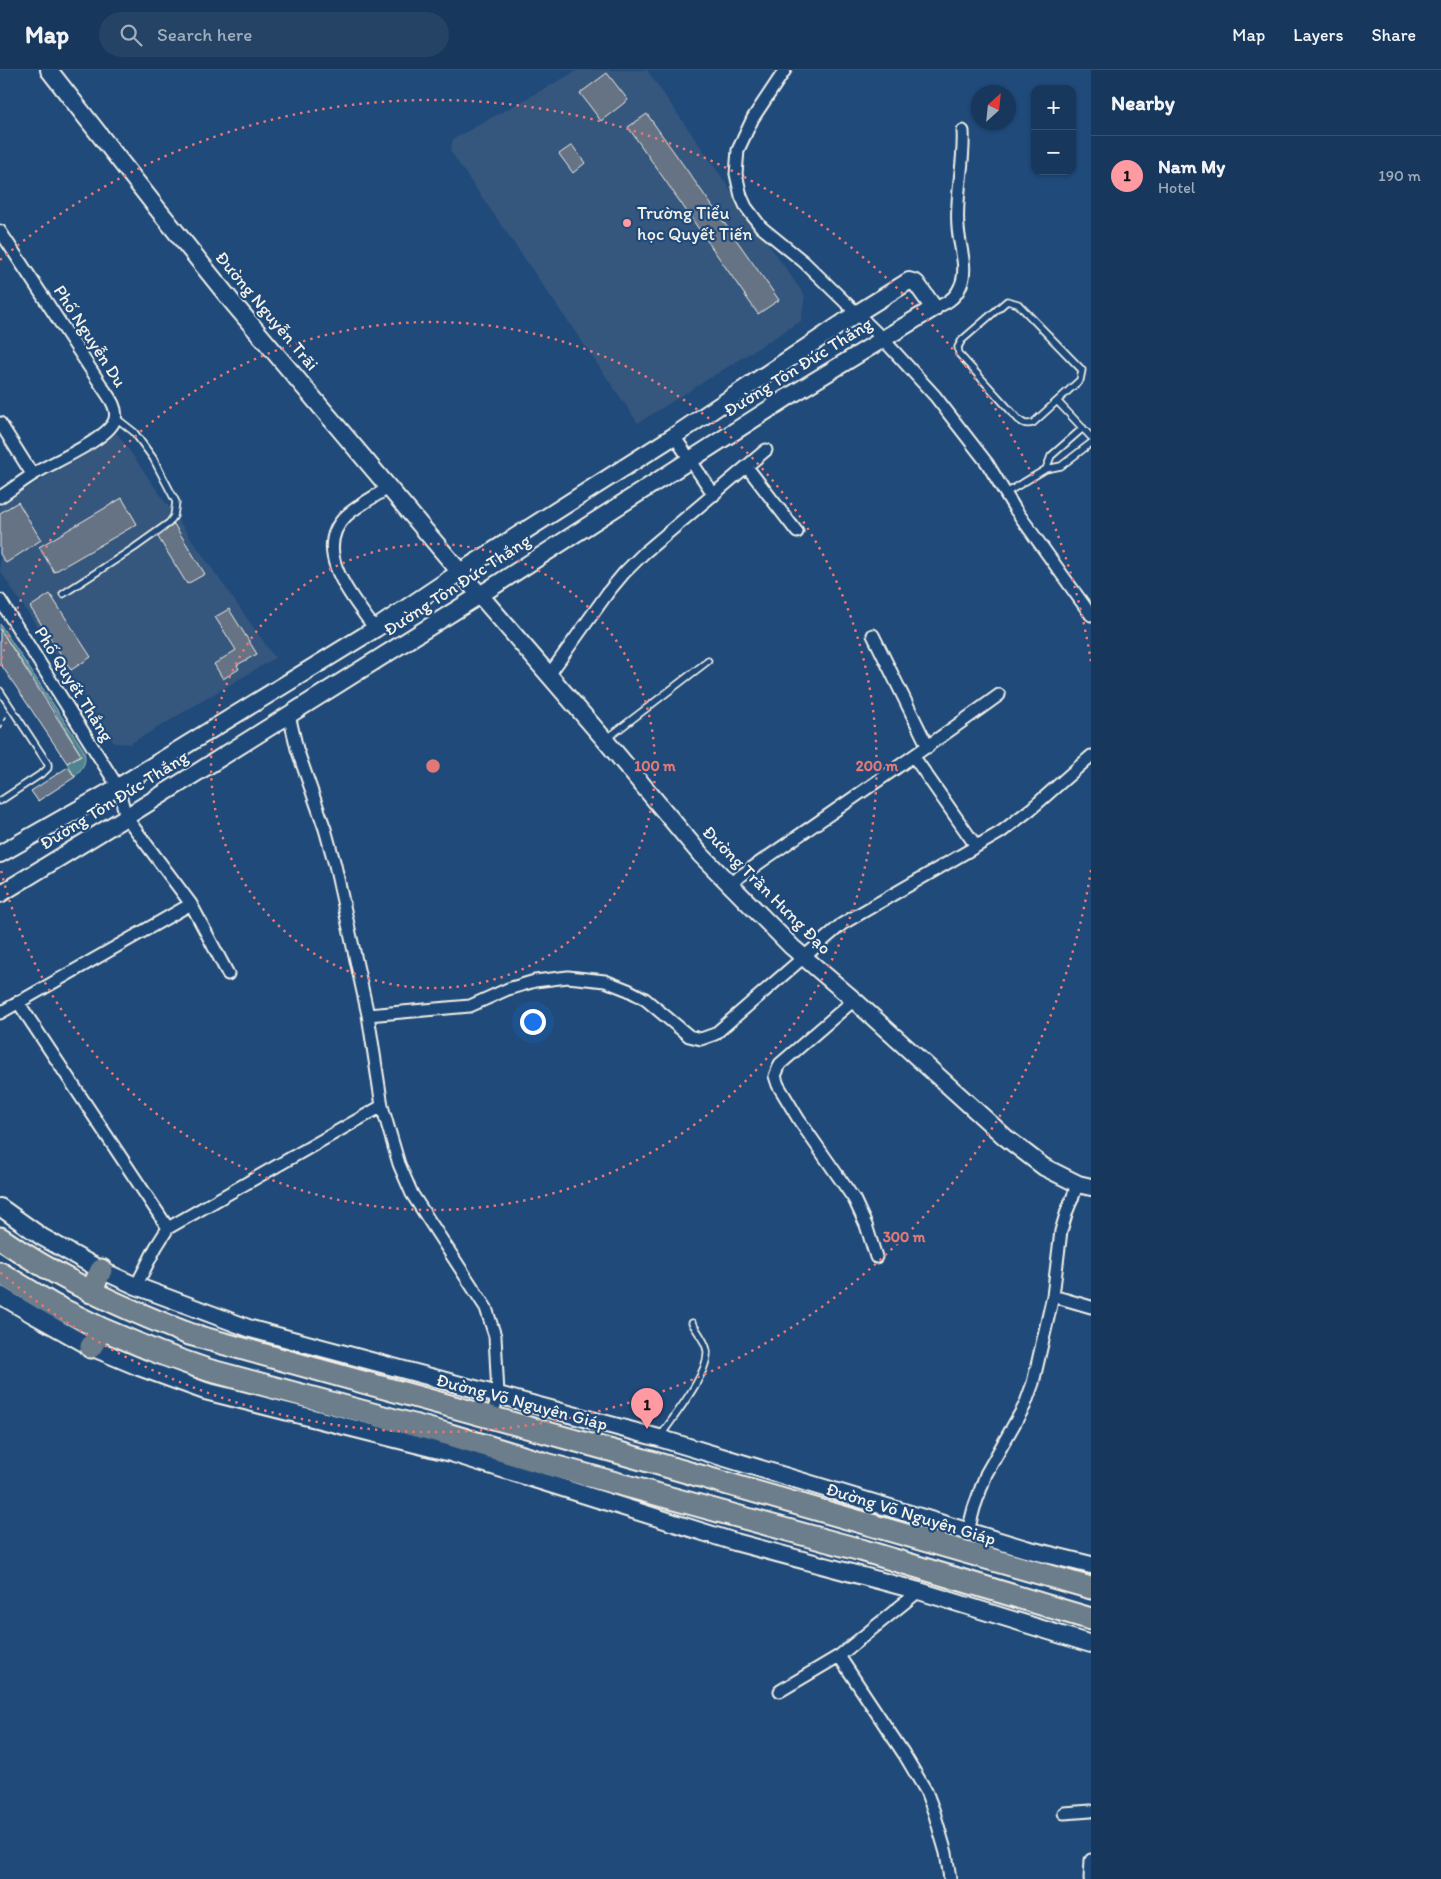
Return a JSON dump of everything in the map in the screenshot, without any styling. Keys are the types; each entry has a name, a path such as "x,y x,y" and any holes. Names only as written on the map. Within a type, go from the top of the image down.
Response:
{"highway":[{"name":"Đường Võ Nguyên Giáp","path":"0,1238 25,1256 91,1292 139,1315 189,1334 492,1417 1091,1588"},
{"path":"91,1292 101,1270"},
{"path":"0,1273 52,1305 97,1338 159,1353 208,1370 447,1434 546,1464 861,1550 1091,1619"}],"street":[{"name":"Đường Nguyễn Trãi","path":"49,70 197,259 460,572"},
{"path":"785,70 762,104 742,140 736,163 738,185 746,207 757,223 804,262 882,338 957,423 987,463 1015,509 1091,615"},
{"path":"934,308 951,299 957,293 963,277 957,216 964,152 963,131"},
{"name":"Phố Nguyễn Du","path":"0,231 104,388 114,405 116,418"},
{"name":"Đường Tôn Đức Thắng","path":"0,854 118,787 375,629 460,572 674,436 856,314 909,281 916,283 934,308 882,338 480,595 0,894"},
{"path":"0,497 32,474 99,438 112,427 116,418"},
{"path":"0,423 32,474"},
{"path":"674,436 714,495"},
{"path":"549,675 608,590 624,573 644,553 766,450"},
{"path":"747,467 797,532"},
{"path":"375,629 345,586 334,560 334,538 338,527 346,516 388,488"},
{"name":"Đường Trần Hưng Đạo","path":"460,572 606,740 701,856 729,884 804,957 1006,1137 1044,1167 1084,1185"},
{"name":"Phố Quyết Thắng","path":"0,600 118,787 126,817"},
{"path":"873,635 928,747"},
{"path":"729,884 864,789 914,757 999,695"},
{"path":"289,715 299,756 325,829 334,865 368,1015 382,1106 399,1164 412,1194 486,1308 495,1336 498,1394 492,1417"},
{"path":"368,1015 470,1006 508,989 535,981 568,977 604,982 628,990 645,999 689,1036 701,1038 714,1034 853,916 902,890 1001,832 1031,810 1091,756"},
{"path":"914,757 976,846"},
{"path":"126,817 191,904 228,974"},
{"path":"0,1014 191,904"},
{"path":"854,1000 780,1064 775,1076 778,1085 799,1120 854,1199 866,1225 876,1257"},
{"path":"18,1002 168,1228"},
{"path":"136,1286 168,1228 382,1106"},
{"path":"968,1531 986,1474 1025,1405 1034,1383 1053,1296 1061,1231 1067,1211 1084,1185"},
{"name":"Đường Võ Nguyên Giáp","path":"0,1207 42,1237 101,1270 136,1286 251,1329 659,1438 1026,1549 1091,1565"},
{"path":"0,1295 32,1314 97,1338 139,1366 206,1391 451,1453 736,1542 919,1591 1091,1644"},
{"path":"1053,1296 1091,1307"},
{"path":"780,1692 839,1656 919,1591"},
{"path":"839,1656 904,1754 926,1791 941,1836 950,1879"},
{"path":"1064,1813 1091,1811"},
{"path":"1090,1879 1091,1860"}],"lane":[{"path":"1011,301 1018,304 1082,370 1080,380 1058,402 1033,423 1021,422 960,354 958,347 960,343 1004,303 1011,301"},
{"path":"1058,402 1091,437"},
{"path":"63,594 134,548 169,523 174,516 176,502 153,458 134,432 116,418"},
{"path":"1046,469 1052,456 1083,428"},
{"path":"1006,493 1046,469 1061,466 1091,443"},
{"path":"606,740 708,661"},
{"path":"0,691 48,764 48,768 0,801"},
{"path":"659,1438 700,1377 706,1361 707,1349 692,1324"}],"shaded area":[{"name":"Trường Tiểu học Quyết Tiến","path":"578,70 647,70 805,296 801,321 638,423 450,151 453,139"},
{"path":"117,433 275,658 130,744 114,743 0,571 0,505"}],"green space":[{"path":"0,624 83,749 85,761 75,777 67,763 81,755 51,705 0,629"}],"building":[{"path":"607,73 628,100 601,121 580,93"},
{"path":"647,114 779,300 758,314 628,127"},
{"path":"572,145 585,163 573,173 559,154"},
{"path":"122,498 137,524 54,572 39,547"},
{"path":"18,502 41,540 6,563 0,554 0,513"},
{"path":"174,524 205,574 187,584 158,537"},
{"path":"50,594 91,657 71,670 30,607"},
{"path":"229,609 257,654 237,665 239,669 223,679 214,664 236,650 215,617"},
{"path":"0,629 81,755 67,763 0,663"},
{"path":"68,767 75,777 38,801 31,791"}],"place":[{"name":"Trường Tiểu học Quyết Tiến","path":"627,223"},
{"name":"Nam My","path":"647,1429"}]}
